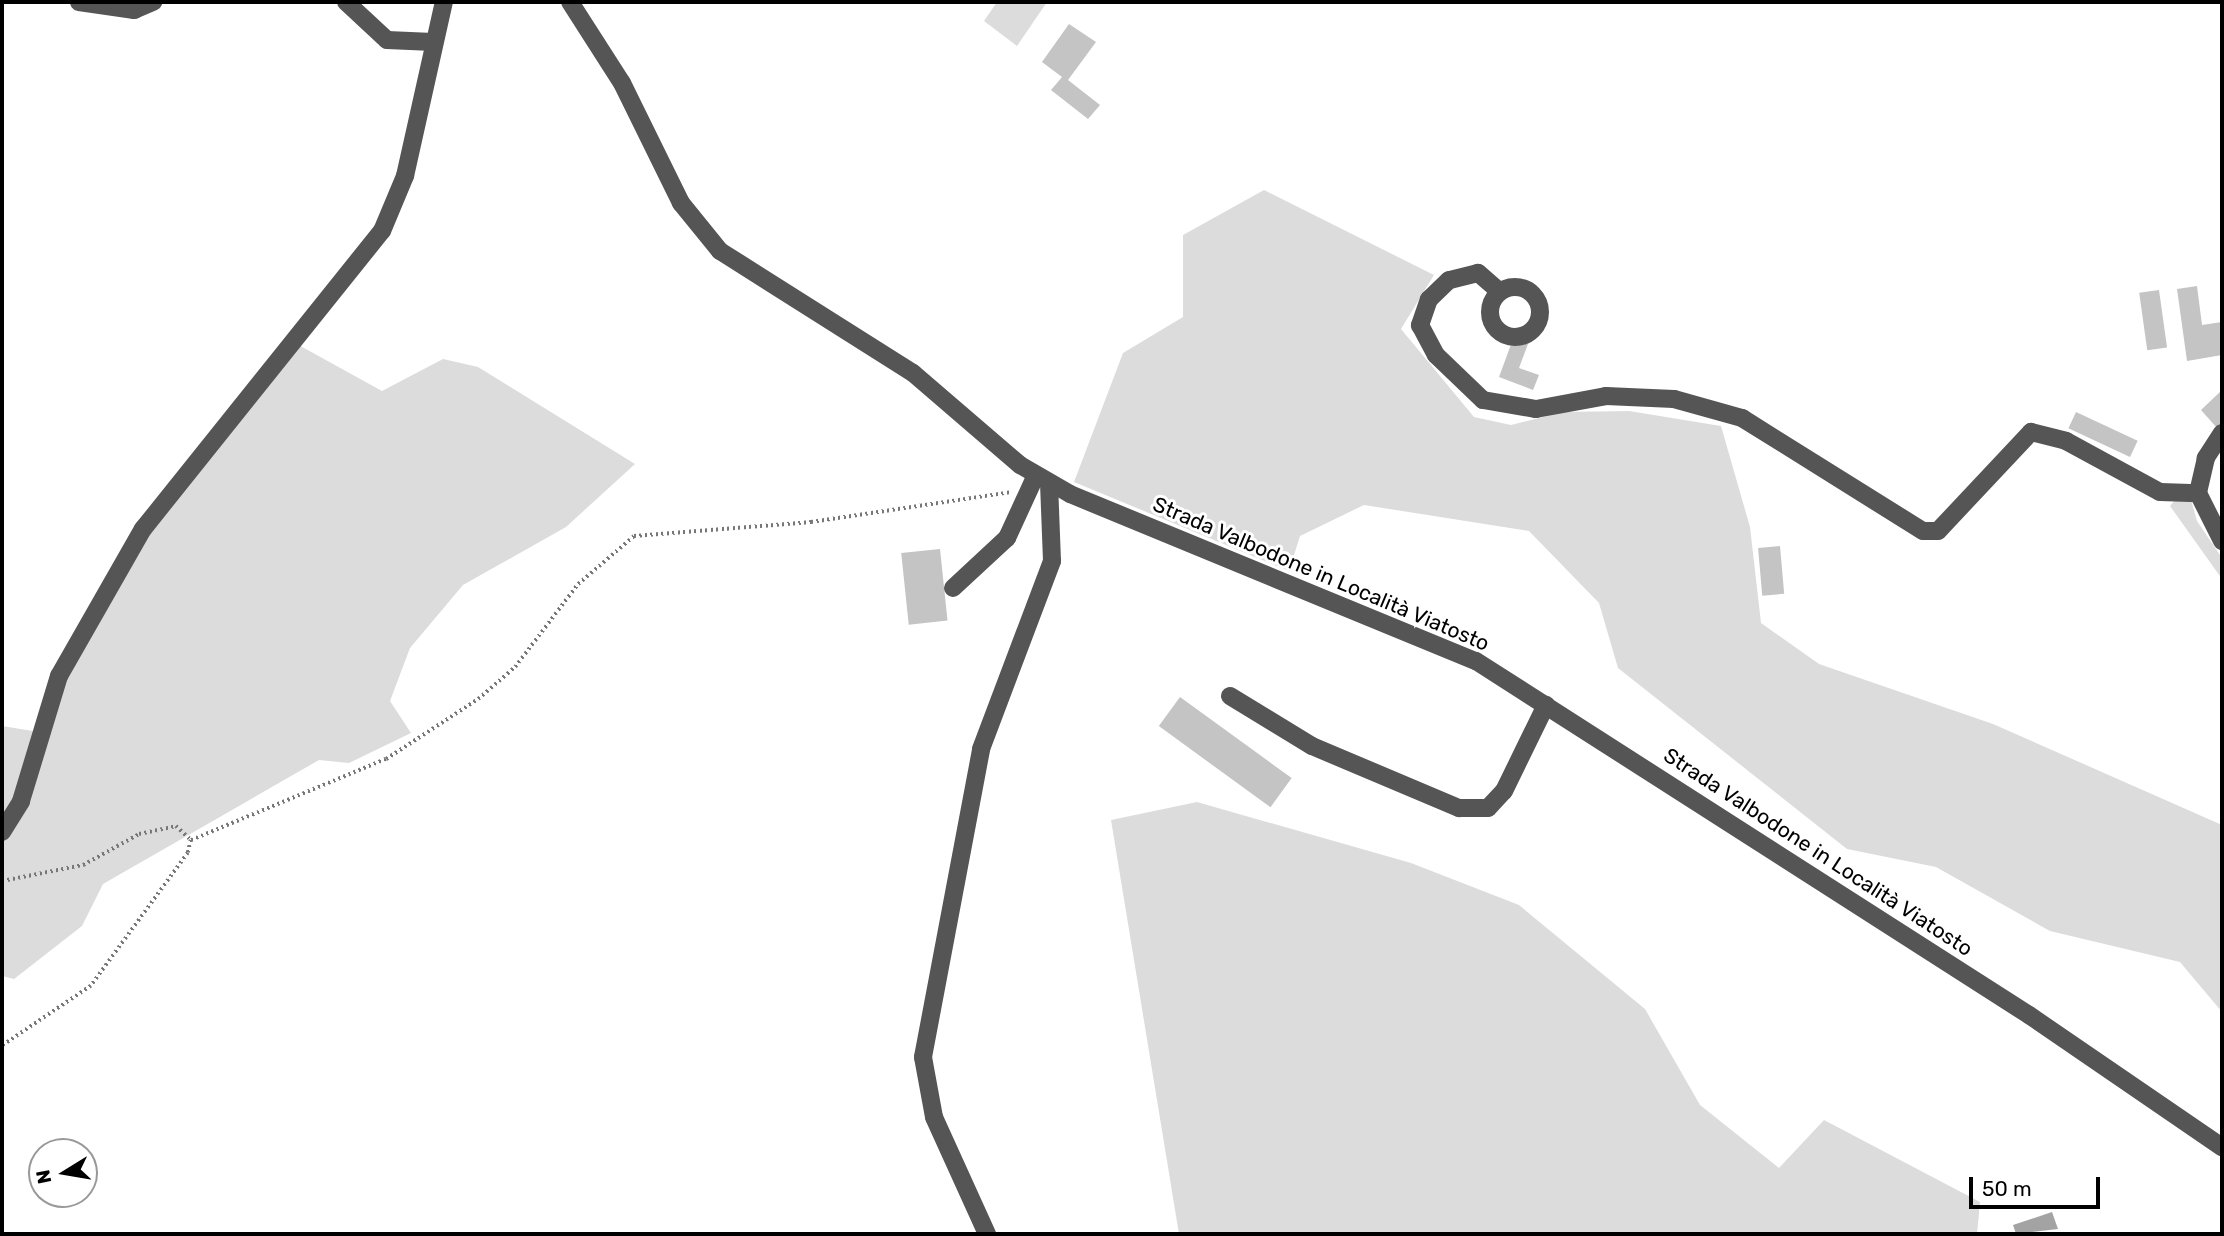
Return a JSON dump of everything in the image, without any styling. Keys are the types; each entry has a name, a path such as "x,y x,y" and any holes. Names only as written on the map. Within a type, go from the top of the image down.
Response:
{"street":[{"path":"79,2 134,10 153,2"},
{"path":"345,2 387,40 433,42"},
{"path":"2,832 21,801 59,676 143,528 382,231 405,176 444,2"},
{"name":"Strada Valbodone in Località Viatosto","path":"570,2 622,83 681,203 720,251 913,373 1039,481 1450,649 1546,705 2029,1014 2222,1147"},
{"path":"1499,291 1478,273 1450,280 1429,299 1420,325 1436,355 1483,400 1536,409 1606,396 1674,399 1742,418 1923,531 1938,531 2031,432 2066,442 2160,492 2198,493"},
{"path":"2222,433 2206,458 2198,493 2222,541"},
{"path":"953,588 1007,537 1039,481"},
{"path":"987,1234 934,1117 923,1058 981,749 1052,561 1039,481"},
{"path":"1230,696 1312,746 1458,808 1489,808 1504,791 1546,705"}],"path":[{"path":"191,840 386,759 478,699 515,667 578,584 634,536 811,522 1039,481"},
{"path":"2,881 83,865 139,834 176,826 191,840"},
{"path":"2,1046 91,986 188,853 191,840"}],"shaded area":[{"path":"997,2 1047,2 1017,46 984,21"},
{"path":"1264,190 1434,275 1401,329 1474,417 1511,425 1564,412 1629,411 1721,426 1750,527 1761,623 1819,664 1993,724 2222,825 2222,1012 2180,962 2050,931 1936,867 1847,849 1618,668 1599,603 1529,531 1364,505 1300,536 1289,571 1074,482 1123,353 1183,317 1183,235"},
{"path":"295,343 382,391 443,359 478,367 635,464 566,527 463,585 410,648 390,701 411,733 349,763 319,760 103,884 82,926 14,979 2,976 2,726 39,732 108,588"},
{"path":"2175,500 2191,500 2197,521 2222,558 2222,579 2170,506"},
{"path":"1197,802 1411,863 1519,905 1645,1009 1700,1105 1779,1168 1824,1120 1980,1202 1977,1234 1179,1234 1111,820"},
{"path":"2052,1212 2058,1229 2016,1234 2013,1225"}],"building":[{"path":"1069,24 1096,42 1068,80 1100,105 1088,119 1051,90 1062,77 1042,62"},
{"path":"2197,286 2202,325 2222,322 2222,355 2187,361 2177,289"},
{"path":"2159,290 2167,347 2147,350 2139,293"},
{"path":"1513,339 1528,344 1519,368 1539,375 1533,390 1499,377"},
{"path":"2222,390 2222,423 2217,428 2201,410"},
{"path":"2076,412 2138,441 2130,457 2068,428"},
{"path":"1780,546 1784,594 1762,596 1758,548"},
{"path":"940,549 948,621 909,625 901,553"},
{"path":"1180,697 1292,778 1270,807 1159,726"}]}
